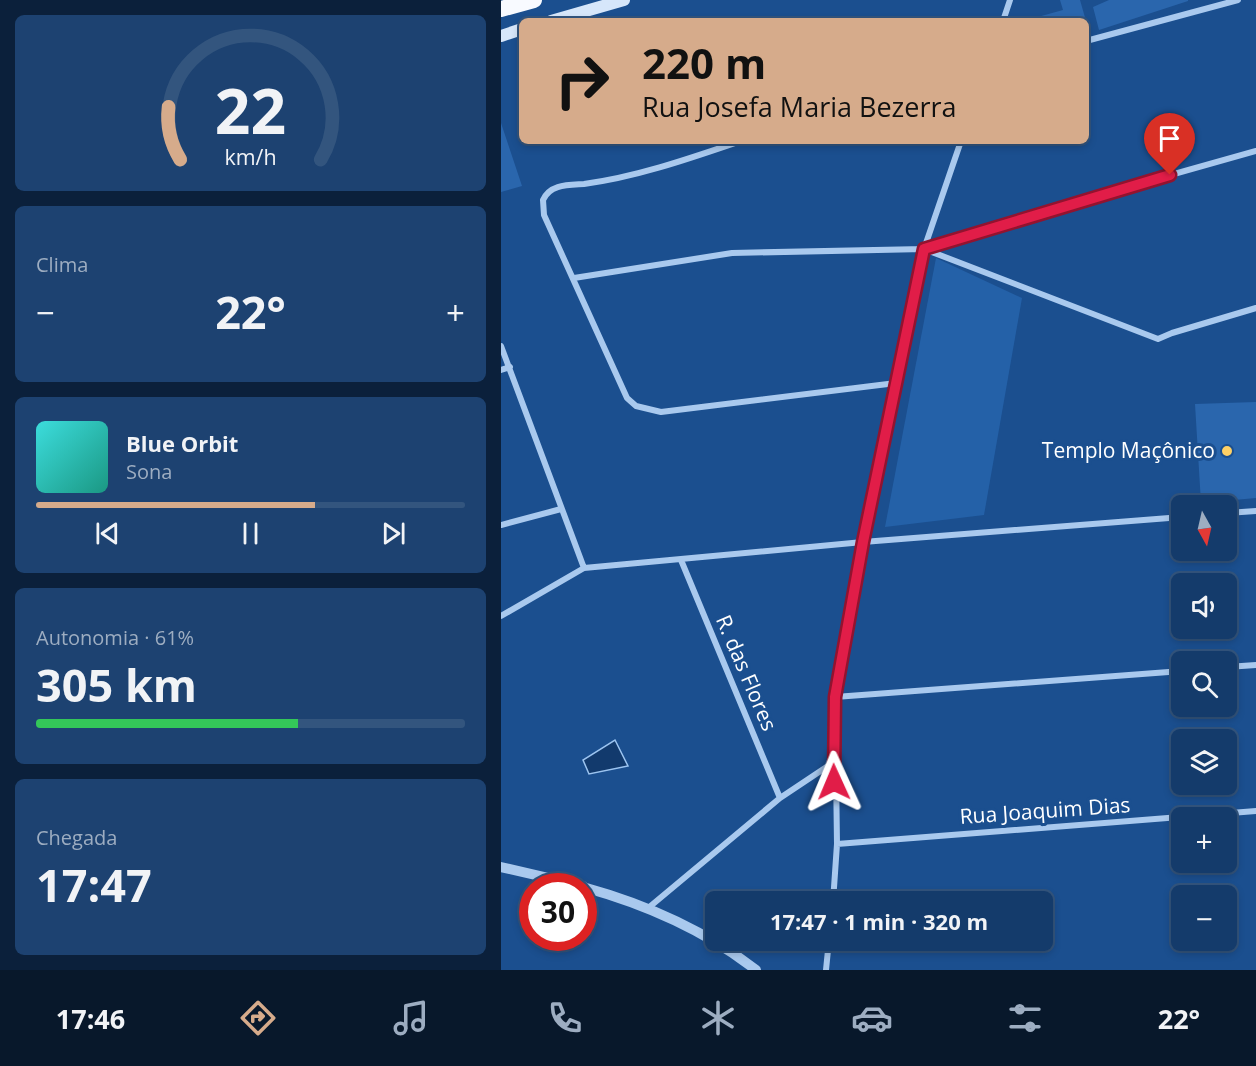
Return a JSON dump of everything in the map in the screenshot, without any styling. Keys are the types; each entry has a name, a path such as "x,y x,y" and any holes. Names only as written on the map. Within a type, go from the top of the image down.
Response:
{"highway":[{"path":"501,9 534,0"}],"main road":[{"path":"561,18 624,0"},
{"path":"501,36 519,30"}],"street":[{"path":"1004,18 1009,0"},
{"path":"1089,40 1238,0"},
{"path":"731,144 599,182 559,187 545,194 542,206 544,215 627,398 636,406 648,411 661,412 896,383"},
{"path":"834,891 837,844 834,762 835,697 863,542 924,249 960,144"},
{"path":"574,278 732,253 924,249 1063,205 1256,151"},
{"path":"924,249 1158,339 1256,308"},
{"path":"501,346 584,568"},
{"path":"501,370 510,368"},
{"path":"501,525 561,509"},
{"path":"1237,512 1256,511"},
{"path":"501,616 584,568 863,542 1171,518"},
{"name":"R. das Flores","path":"681,560 780,798"},
{"path":"1237,666 1256,665"},
{"path":"835,697 1171,672"},
{"path":"647,909 780,798 834,762"},
{"name":"Rua Joaquim Dias","path":"837,844 1256,811"},
{"path":"501,867 526,873"},
{"path":"597,892 647,909 697,931 735,953 756,970"},
{"path":"826,970 828,951"}],"shaded area":[{"path":"936,258 1022,298 984,515 885,527"},
{"path":"615,740 628,766 589,774 583,760"}],"building":[{"path":"1060,0 1080,0 1085,18 1034,18 1063,10"},
{"path":"1109,0 1188,1 1099,30 1093,7"},
{"path":"501,123 522,186 501,192"},
{"name":"Templo Maçônico","path":"1256,402 1256,498 1237,500 1237,495 1201,495 1195,404"}],"place":[{"name":"Templo Maçônico","path":"1227,451"}],"route":[{"path":"834,782 835,697 863,542 924,249 1063,205 1170,175"}]}
